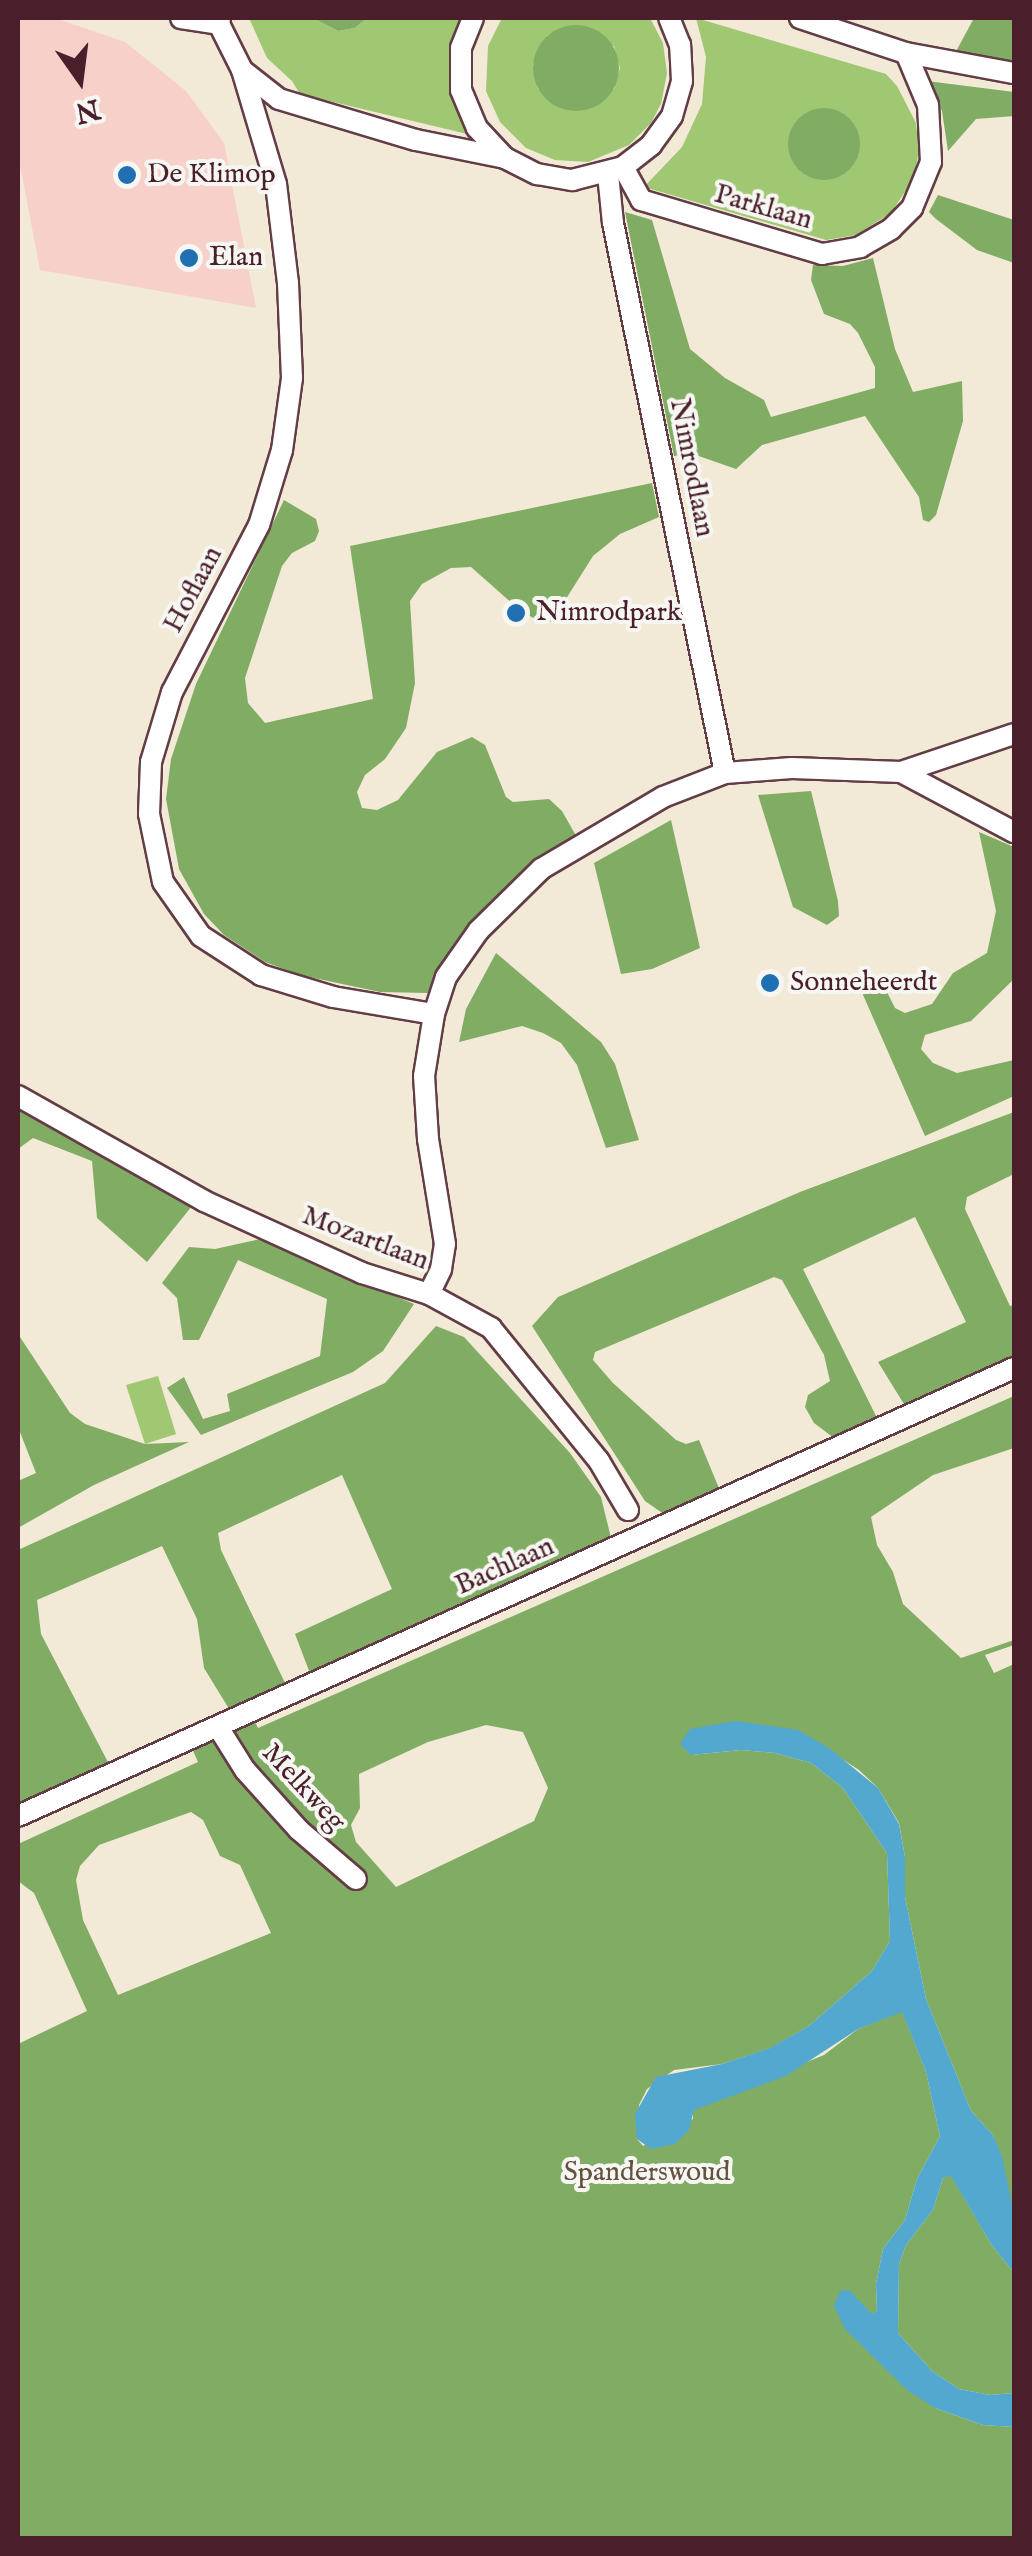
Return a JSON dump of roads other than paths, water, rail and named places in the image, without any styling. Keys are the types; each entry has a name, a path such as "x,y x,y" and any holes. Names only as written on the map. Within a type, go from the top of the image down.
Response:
{"street":[{"path":"181,18 219,21"},
{"path":"474,18 462,48 461,90 477,128 505,158"},
{"path":"242,70 279,99 416,140 505,158 537,174 572,180 615,170 652,145 672,116 682,81 680,44 669,18"},
{"path":"800,18 906,54 1014,73"},
{"name":"Hoflaan","path":"219,21 242,70 276,184 288,283 292,378 282,450 259,526 172,692 151,762 149,814 163,882 202,936 260,975 333,996 434,1014"},
{"name":"Parklaan","path":"615,170 641,200 822,254 860,247 891,229 912,208 931,162 928,105 906,54"},
{"name":"Nimrodlaan","path":"615,170 613,222 725,774"},
{"path":"429,1294 445,1244 425,1092 434,1014 446,977 478,930 540,869 663,796 725,774 792,768 901,772 1014,734"},
{"path":"901,772 1014,832"},
{"name":"Mozartlaan","path":"18,1096 204,1201 362,1273 429,1294 491,1328 599,1461 628,1510"},
{"name":"Bachlaan","path":"18,1816 1014,1368"},
{"name":"Melkweg","path":"218,1727 245,1770 288,1818 356,1879"}],"water":[{"path":"736,1721 798,1730 829,1748 878,1788 899,1824 905,1857 905,1897 926,1999 971,2111 993,2135 1002,2156 1014,2213 1014,2273 991,2244 951,2176 943,2178 933,2210 906,2245 899,2264 898,2333 932,2371 959,2389 990,2395 1014,2393 1014,2427 983,2425 935,2408 907,2390 845,2329 834,2306 840,2291 849,2290 872,2314 877,2311 876,2284 883,2249 905,2220 917,2179 940,2136 926,2072 902,2012 858,2029 786,2076 694,2110 689,2130 675,2144 651,2149 637,2139 635,2114 656,2077 722,2064 770,2048 809,2026 872,1971 890,1941 887,1853 842,1787 811,1763 775,1753 741,1750 691,1755 680,1744 690,1729"}],"place":[{"name":"De Klimop","path":"127,175"},
{"name":"Elan","path":"189,258"},
{"name":"Nimrodpark","path":"516,613"},
{"name":"Sonneheerdt","path":"770,983"}],"park label":[{"name":"Spanderswoud","path":"647,2173"}]}
